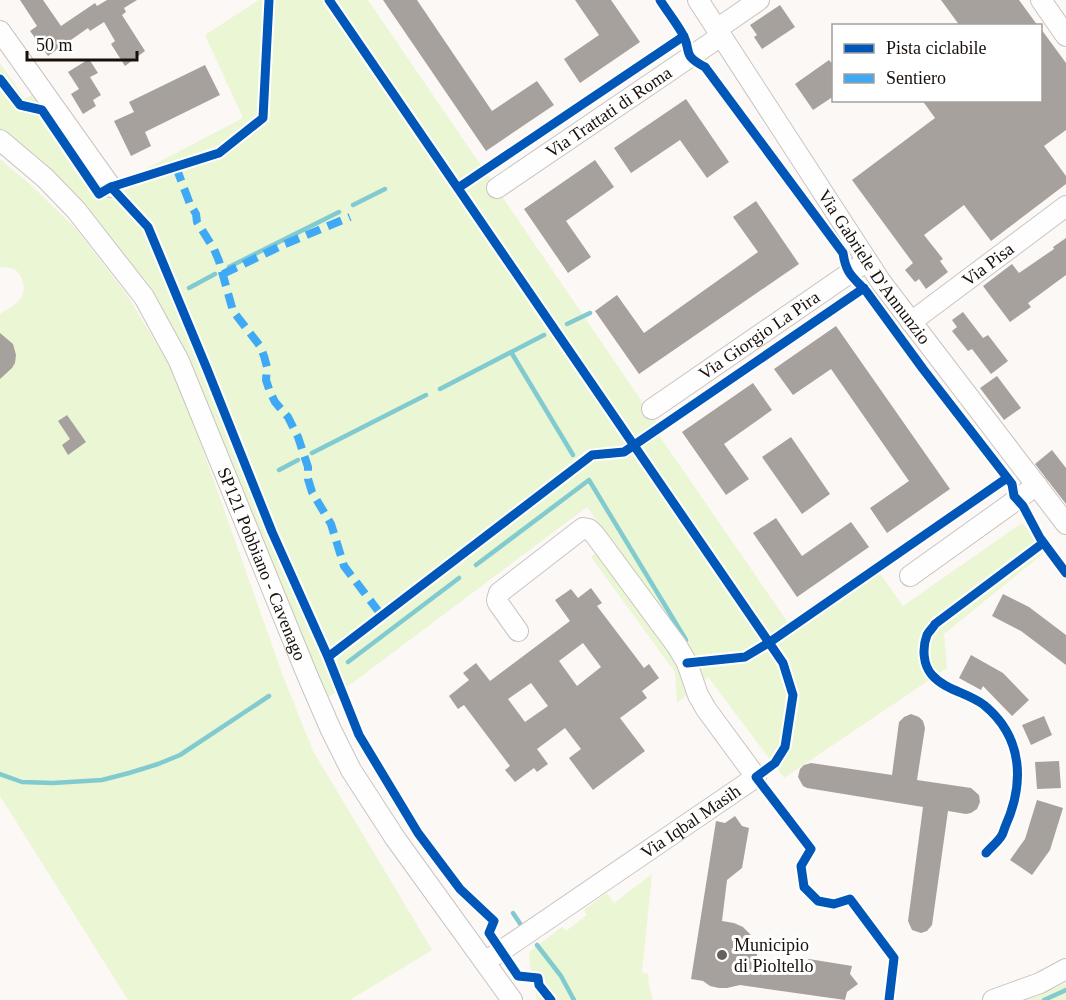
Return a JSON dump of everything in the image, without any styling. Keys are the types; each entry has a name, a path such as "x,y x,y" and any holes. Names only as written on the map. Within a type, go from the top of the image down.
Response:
{"street":[{"name":"Via Gabriele D'Annunzio","path":"698,0 867,261 1066,524"},
{"name":"Via Trattati di Roma","path":"497,188 719,33 759,0"},
{"path":"1041,0 1066,36"},
{"path":"0,30 111,187"},
{"name":"SP121 Pobbiano - Cavenago","path":"0,140 45,178 76,210 144,297 179,361 308,677 351,770 395,838 512,1000"},
{"name":"Via Pisa","path":"911,322 1066,206"},
{"name":"Via Giorgio La Pira","path":"652,409 867,261"},
{"path":"910,576 1037,485"},
{"name":"Via Iqbal Masih","path":"485,962 756,777 703,705 687,663 677,646 589,530 583,528 499,593 498,603 518,631"},
{"path":"993,1000 1040,983 1066,969"}],"green space":[{"path":"259,0 368,0 658,425 656,431 791,627 876,568 903,606 1022,523 1045,552 944,634 947,668 784,778 708,677 677,703 675,672 591,557 610,540 587,507 351,684 326,698 190,359 153,299 0,132 0,63 25,99 33,94 103,193 243,118 205,35"},
{"path":"0,159 32,186 76,229 127,295 170,366 188,408 283,676 313,751 432,950 350,1000 128,1000 0,796 0,314 20,300 24,288 17,272 12,268 0,267"},
{"path":"652,874 642,972 648,974 653,1000 537,1000 529,952 562,927 566,931 587,915 584,910 607,893 614,903"},
{"path":"1066,983 1066,1000 1027,1000"}],"building":[{"path":"20,0 43,0 61,26 95,3 97,6 107,0 137,0 124,8 126,12 122,15 145,51 125,66 111,44 115,41 104,22 90,31 88,28 48,56 30,31 37,26"},
{"path":"383,0 417,0 492,111 537,81 554,105 486,151"},
{"path":"575,0 611,0 640,42 580,83 564,59 599,35"},
{"path":"941,0 1019,0 1037,24 959,24"},
{"path":"780,5 795,27 762,49 750,25"},
{"path":"1042,30 1066,63 1066,130 1044,146 1066,176 1066,184 991,241 964,205 924,235 943,259 940,261 948,272 926,289 919,279 915,282 905,270 913,263 852,180 935,118 923,102 1042,102"},
{"path":"89,59 98,73 90,77 101,95 93,100 96,106 83,114 71,94 79,89 68,72"},
{"path":"829,60 832,64 832,97 813,110 795,84"},
{"path":"205,65 220,95 145,132 151,146 131,156 114,121 134,112 129,102"},
{"path":"686,99 729,162 707,178 680,140 631,173 614,148"},
{"path":"595,160 614,187 566,221 591,257 568,273 524,209"},
{"path":"756,201 799,264 639,374 595,311 617,295 644,333 758,252 733,217"},
{"path":"1066,238 1066,275 1028,303 1031,307 1010,322 983,286 1012,264 1019,273"},
{"path":"963,312 983,338 988,335 1008,361 991,374 972,349 968,351 952,331 957,327 952,320"},
{"path":"836,326 950,489 887,533 870,508 909,481 831,369 793,395 774,369"},
{"path":"0,333 13,344 16,355 12,368 0,379"},
{"path":"997,376 1021,408 1004,420 980,388"},
{"path":"753,383 772,410 724,444 749,479 726,495 682,432"},
{"path":"67,415 86,442 68,455 62,445 70,439 58,421"},
{"path":"791,437 830,494 802,514 762,457"},
{"path":"1052,450 1066,468 1066,504 1035,464"},
{"path":"776,518 802,556 851,522 869,547 797,597 753,533"},
{"path":"591,588 602,603 597,606 644,668 649,664 659,678 642,691 647,698 620,718 645,751 593,790 569,758 581,749 565,728 537,749 548,764 537,772 534,768 515,782 505,770 510,766 464,705 458,709 449,696 469,680 463,673 476,663 490,681 570,621 555,600 571,589 578,598","holes":["583,643 601,667 577,686 559,661","531,683 548,706 525,722 508,699"]},
{"path":"1003,594 1029,607 1066,635 1066,665 1021,631 992,616"},
{"path":"971,655 1003,673 1029,700 1012,716 983,686 981,690 959,678"},
{"path":"911,714 923,721 925,728 917,780 971,788 979,795 980,802 977,809 971,813 948,811 932,925 927,931 921,933 912,930 908,921 923,807 807,788 803,786 798,777 800,769 811,763 892,775 899,722"},
{"path":"1044,716 1052,735 1031,745 1022,725"},
{"path":"1059,761 1061,788 1037,789 1035,762"},
{"path":"1037,800 1063,808 1050,850 1032,875 1010,860 1025,839"},
{"path":"735,816 742,826 749,828 742,868 727,880 722,921 743,927 750,934 757,947 757,965 794,971 809,959 852,966 850,974 858,984 847,992 845,1000 740,985 719,988 691,979 716,821 725,823"}],"waterway":[{"path":"353,205 385,189"},
{"path":"229,267 339,212"},
{"path":"189,288 215,274"},
{"path":"567,324 590,313"},
{"path":"440,389 544,335"},
{"path":"511,352 573,455"},
{"path":"312,453 426,395"},
{"path":"279,470 298,460"},
{"path":"476,565 589,480 686,640"},
{"path":"348,662 459,578"},
{"path":"0,774 22,782 53,783 102,780 129,773 180,755 269,696"},
{"path":"513,913 521,925"},
{"path":"537,945 561,976 574,1000"},
{"path":"1044,1000 1066,990"}],"marked path":[{"path":"176,167 196,214 197,222 219,261 233,311 260,346 267,367 266,380 270,392 288,417 298,437 308,467 308,479 312,492 331,524 344,566 382,616"},
{"path":"223,274 285,244 350,217"}],"cycle path":[{"path":"111,187 219,153 263,118 269,0"},
{"path":"329,0 783,663 793,695 785,747 775,763 756,777 811,849 801,866 804,887 818,901 834,904 850,899 894,958 889,1000"},
{"path":"660,0 682,33 692,59 705,67 843,253 851,275 866,291 1012,484 1014,496 1023,506 1040,538 1066,573"},
{"path":"458,188 684,36"},
{"path":"0,79 20,105 42,110 99,194 111,187 148,227 272,532 328,657 359,735 418,833 460,889 494,921 489,933 518,976 538,978 539,985 551,1000"},
{"path":"328,657 592,455 624,452 864,288"},
{"path":"687,663 745,657 1007,478"},
{"path":"986,853 1002,835 1016,794 1017,762 1013,746 1007,731 984,705 943,684 932,675 925,661 924,645 927,635 935,624 1043,543"}],"place":[{"name":"Municipio di Pioltello","path":"722,955"}]}
